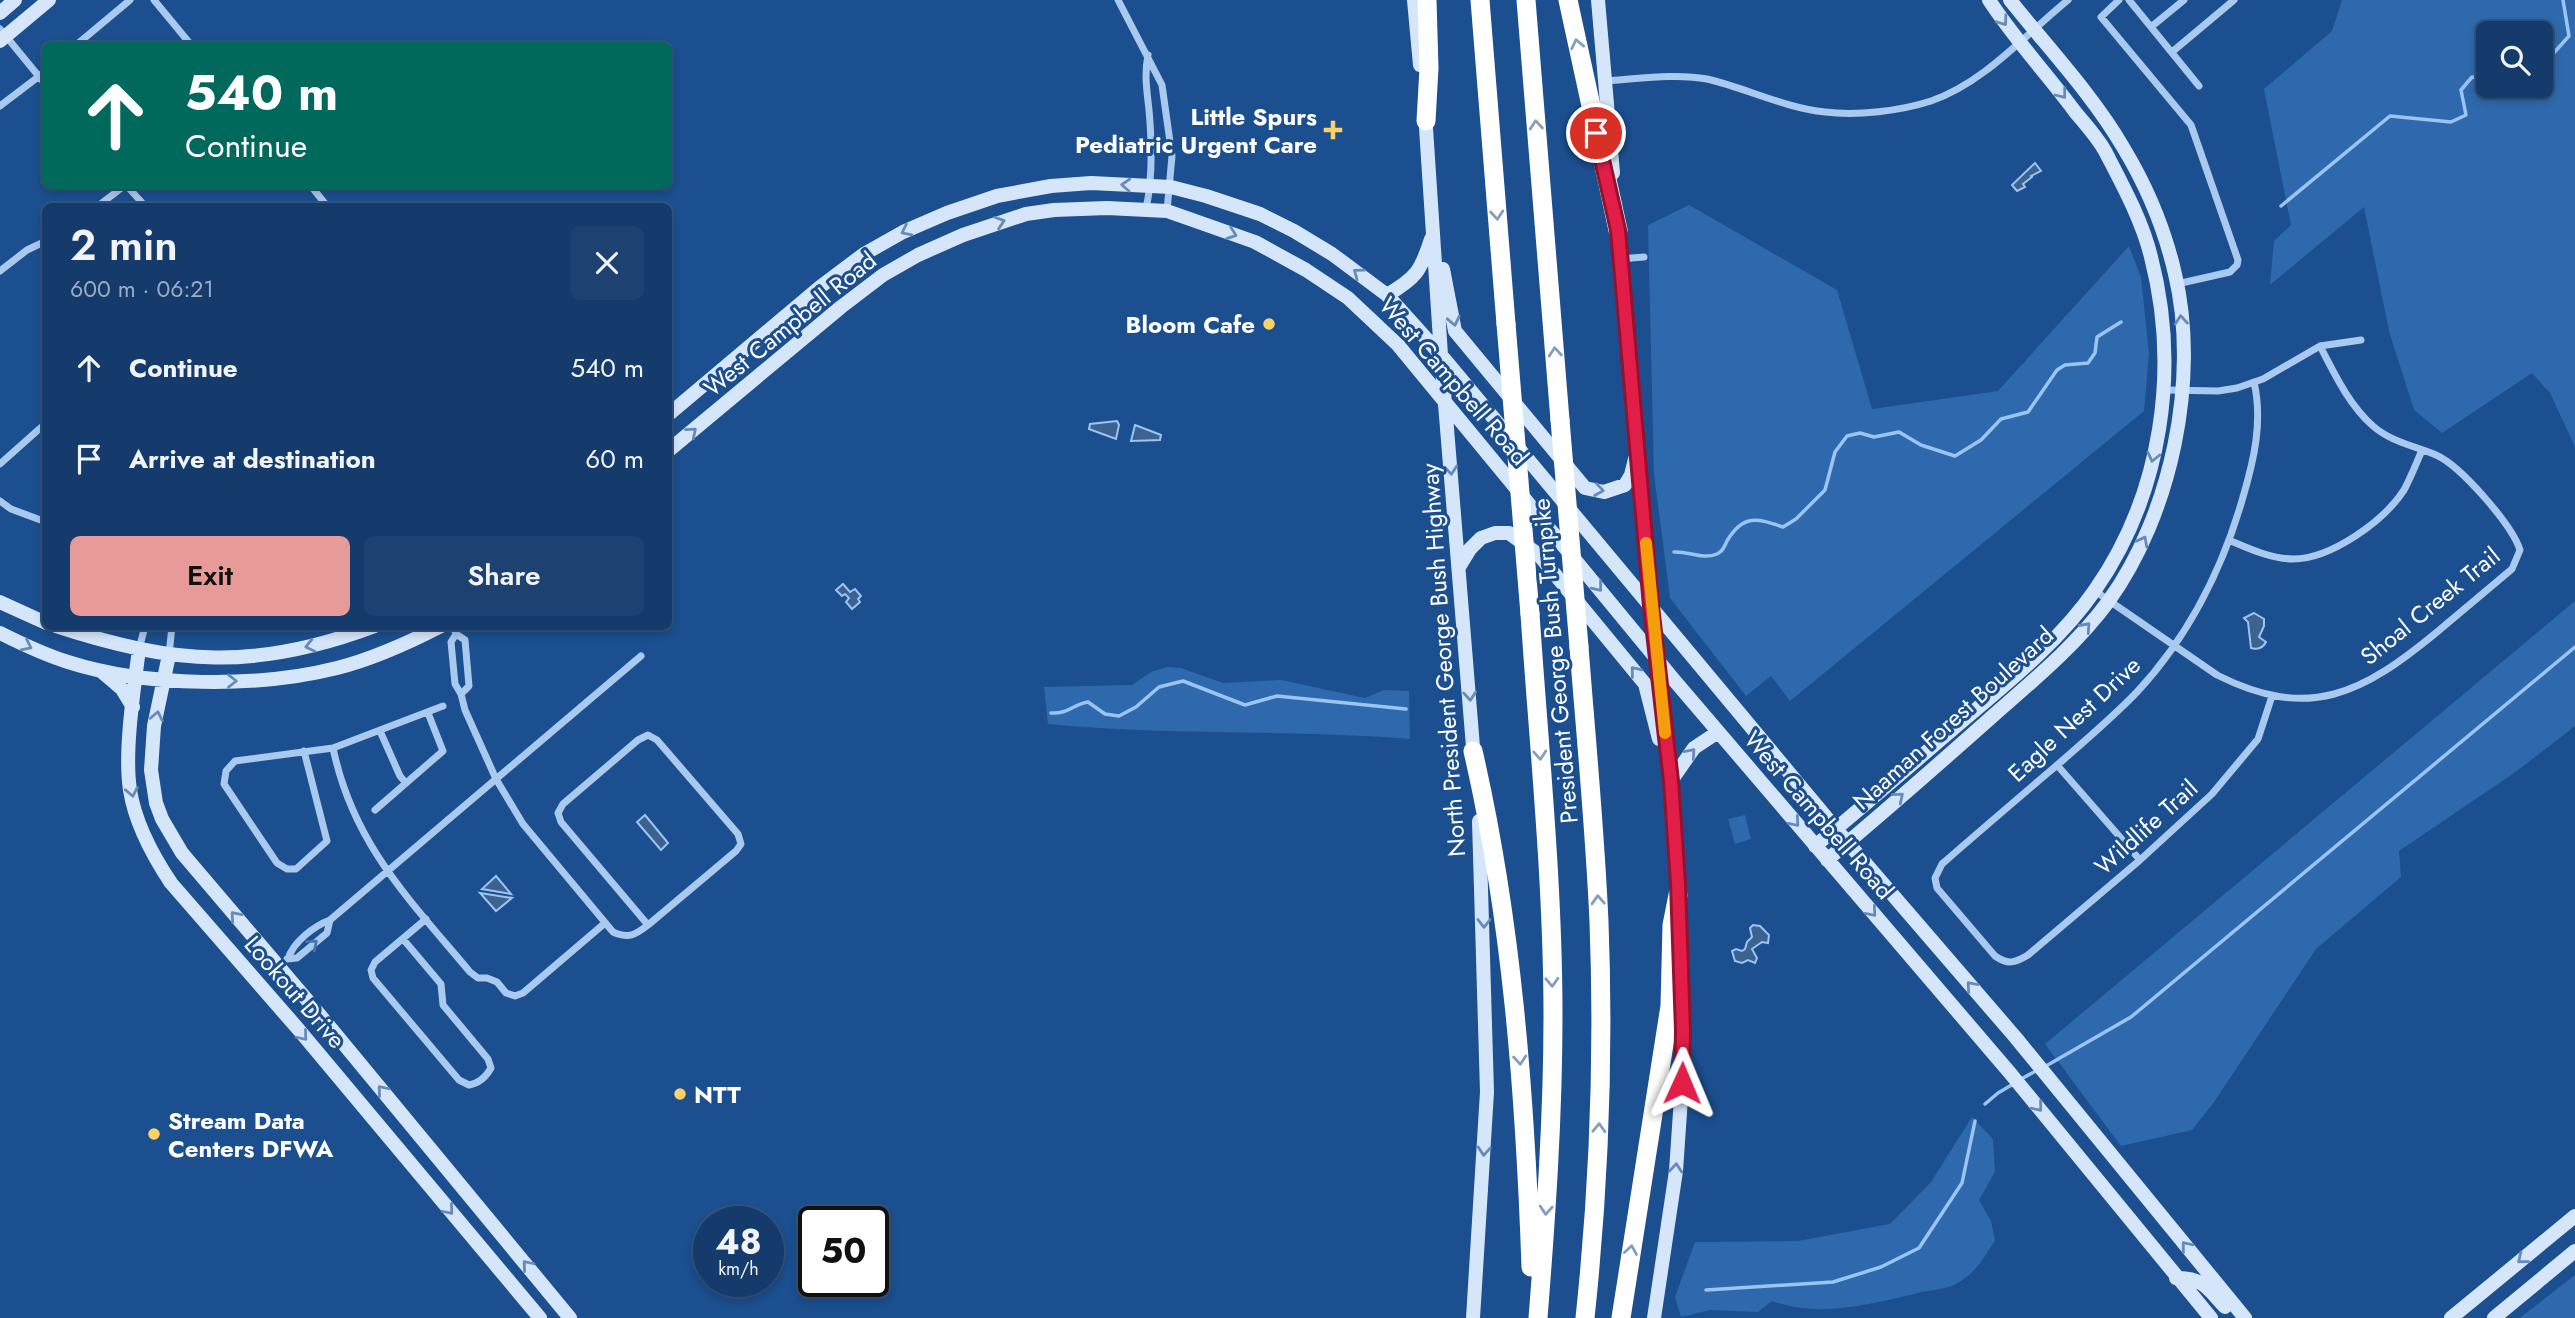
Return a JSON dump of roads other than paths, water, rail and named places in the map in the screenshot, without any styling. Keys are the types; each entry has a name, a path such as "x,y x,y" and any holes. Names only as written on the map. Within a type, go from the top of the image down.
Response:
{"highway":[{"path":"1426,121 1429,68 1427,0"},
{"name":"President George Bush Turnpike","path":"1480,0 1530,614 1548,872 1553,1014 1551,1153 1535,1318"},
{"name":"President George Bush Turnpike","path":"1526,0 1595,845 1601,997 1598,1152 1586,1318"},
{"path":"1568,0 1618,230"},
{"path":"1473,751 1489,822 1518,1041 1527,1145 1535,1318"},
{"path":"1621,1318 1670,1006 1672,925 1678,895"}],"main road":[{"path":"0,13 15,0"},
{"path":"2,35 50,0"},
{"name":"North President George Bush Highway","path":"1415,0 1482,862 1487,1092 1473,1318"},
{"path":"1598,0 1651,606 1671,781 1678,895 1683,1031 1681,1096 1676,1171 1654,1318"},
{"name":"Naaman Forest Boulevard","path":"1815,846 2007,683 2067,624 2095,591 2133,523 2148,478 2161,423 2165,390 2163,311 2151,254 2103,147 1989,0"},
{"name":"Naaman Forest Boulevard","path":"1827,860 2042,675 2109,601 2151,527 2170,467 2183,390 2182,324 2176,284 2157,218 2124,148 2107,121 2010,0"},
{"name":"West Campbell Road","path":"672,412 820,287 864,254 903,232 947,213 1025,189 1091,183 1171,187 1232,204 1276,222 1332,254 1387,295 1441,355 1836,829 2016,1038 2245,1318"},
{"name":"West Campbell Road","path":"672,448 883,275 918,255 963,235 1026,214 1054,210 1167,211 1267,248 1307,270 1348,298 1398,345 1657,660 1995,1055 2211,1318"},
{"path":"1387,295 1409,282 1418,273 1433,231"},
{"path":"1433,231 1455,331 1585,488 1604,492 1625,485 1632,475 1638,448"},
{"path":"1459,567 1470,549 1481,538 1495,533 1509,533 1539,555 1645,684 1671,781"},
{"path":"0,602 42,620"},
{"path":"70,630 139,649 200,659 260,657 328,642 363,630"},
{"path":"0,633 42,653 101,671 164,678 248,681 340,667 382,653 432,630"},
{"name":"Lookout Drive","path":"139,649 128,770 131,792 151,850 171,883 540,1318"},
{"name":"Lookout Drive","path":"169,655 154,726 150,770 162,819 182,853 283,963 432,1151 570,1318"},
{"path":"101,671 122,689 133,707"},
{"path":"1986,722 2008,689 2007,683"},
{"path":"1671,781 1693,748 1718,732"},
{"path":"258,984 283,963"},
{"path":"413,1167 432,1151"},
{"path":"2451,1318 2575,1216"},
{"path":"2494,1318 2575,1251"},
{"path":"2176,1278 2190,1277 2200,1280 2235,1318"}],"street":[{"path":"80,42 130,0"},
{"path":"154,0 189,42"},
{"path":"1118,0 1162,85 1172,156 1167,211"},
{"path":"1605,81 1682,77 1705,79 1824,112 1869,113 1931,101 1966,83 2068,0"},
{"path":"2119,0 2101,16 2191,125 2238,260 2230,272 2176,284"},
{"path":"2129,0 2199,86"},
{"path":"2151,27 2184,0"},
{"path":"2172,52 2234,0"},
{"path":"2,35 42,80"},
{"path":"1146,209 1151,186 1149,111 1144,74 1148,55"},
{"path":"0,106 42,74"},
{"path":"102,203 122,189"},
{"path":"129,189 142,203"},
{"path":"313,189 325,203"},
{"path":"0,271 26,250 42,243"},
{"path":"1620,259 1644,257"},
{"path":"2165,390 2218,391 2254,382 2320,346 2361,340"},
{"path":"2231,541 2290,559 2330,551 2352,538 2394,503 2407,483 2422,450 2387,437 2373,426 2336,376 2320,346"},
{"name":"Eagle Nest Drive","path":"2016,963 2005,963 1995,956 1937,888 1935,878 1942,864 2138,691 2174,644 2214,580 2231,541 2255,449 2258,425 2254,382"},
{"path":"0,464 42,427"},
{"name":"Shoal Creek Trail","path":"2095,591 2217,675 2250,691 2272,696 2326,696 2360,686 2386,672 2512,569 2520,550 2516,537 2469,480 2456,467 2422,450"},
{"path":"0,501 11,509 42,521"},
{"path":"139,649 144,630"},
{"path":"169,655 172,630"},
{"path":"461,694 469,686 465,640 454,630 451,642 455,684 496,779 523,824 613,932 625,937 636,934 648,925 736,851 741,844 738,834 657,740 648,735 638,740 563,804 558,813 561,822 648,925"},
{"path":"453,656 466,655"},
{"path":"283,963 291,949 320,924 330,920 641,656"},
{"name":"Wildlife Trail","path":"2016,963 2140,860 2213,794 2258,739 2272,696"},
{"path":"304,751 327,841 296,869 287,869 277,863 224,783 226,771 235,761 304,751 333,748 443,706"},
{"path":"375,810 443,751 428,713"},
{"path":"380,731 400,776 406,783"},
{"path":"333,748 342,787 353,814 387,872 470,972 478,978 497,982 506,993 515,996 523,993 605,923"},
{"path":"2057,765 2140,860"},
{"path":"403,939 441,984 443,1005 488,1059 491,1068 477,1083 469,1085 459,1080 373,978 371,970 375,962 426,919"}],"waterway":[{"path":"2553,54 2569,36 2563,0"},
{"path":"2281,206 2390,116 2451,122 2466,115 2461,90 2472,77 2476,78"},
{"path":"1674,552 1711,556 1721,552 1733,532 1745,522 1758,520 1783,527 1796,519 1825,490 1835,452 1847,436 1860,433 1874,437 1899,432 1921,445 1955,456 1981,440 2001,419 2028,412 2057,370 2065,365 2088,363 2095,353 2097,337 2121,322"},
{"path":"2046,1066 2131,1017 2575,647"},
{"path":"1051,713 1062,712 1088,702 1105,714 1119,716 1136,707 1159,687 1183,681 1245,705 1277,696 1406,709"},
{"path":"2021,1079 2036,1071"},
{"path":"1985,1104 2015,1083"},
{"path":"1706,1290 1833,1282 1881,1267 1919,1248 1962,1183 1975,1121"}],"place":[{"name":"Little Spurs Pediatric Urgent Care","path":"1333,130"},
{"name":"Bloom Cafe","path":"1269,324"},
{"name":"NTT","path":"680,1094"},
{"name":"Stream Data Centers DFWA","path":"154,1134"}]}
